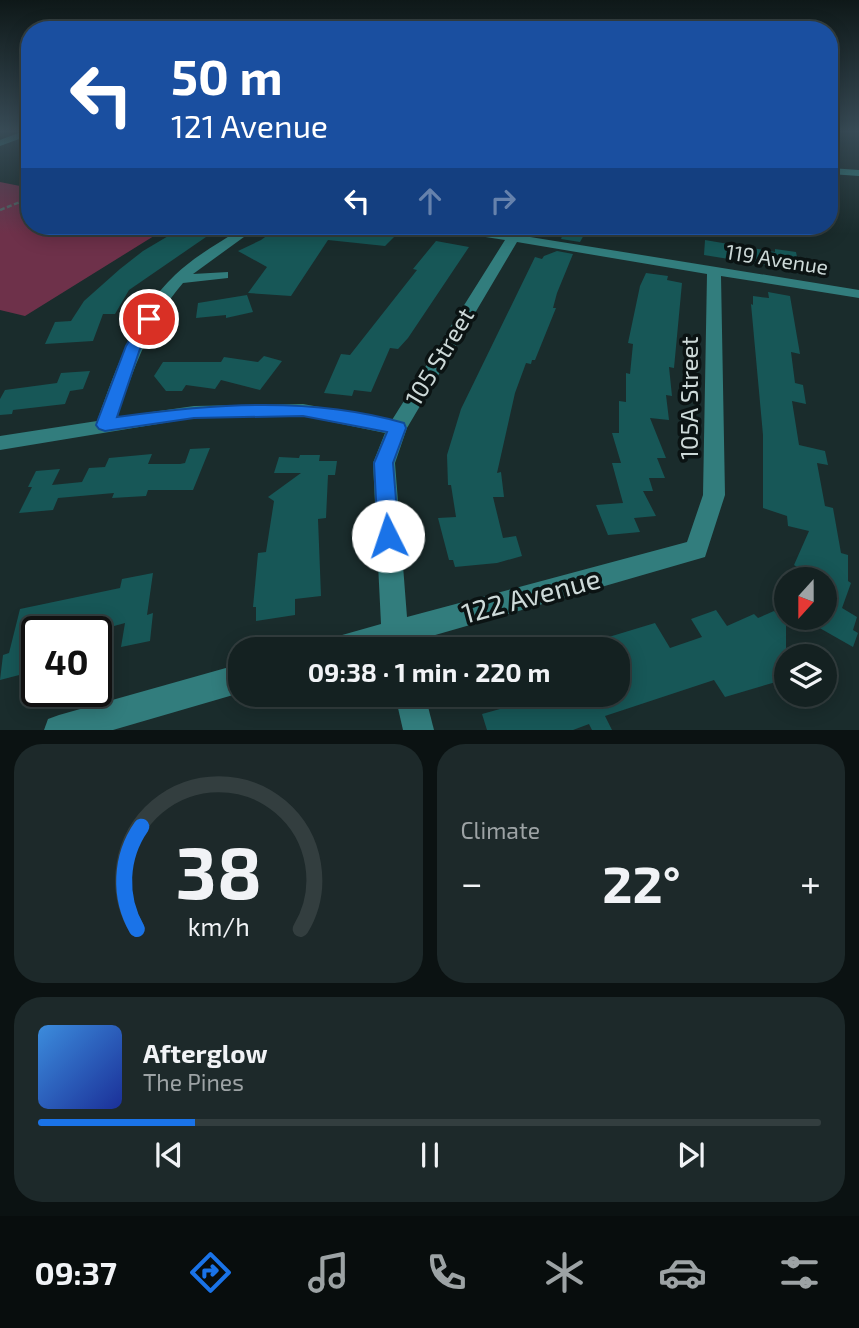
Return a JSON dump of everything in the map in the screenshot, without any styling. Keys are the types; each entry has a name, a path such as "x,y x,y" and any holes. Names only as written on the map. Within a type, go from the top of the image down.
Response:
{"street":[{"path":"838,172 859,173"},
{"path":"105,425 134,346 149,319 178,280 240,235"},
{"name":"105 Street","path":"397,637 384,463 397,428 515,235"},
{"name":"119 Avenue","path":"542,235 714,271 859,294"},
{"name":"105A Street","path":"705,523 714,495 714,271"},
{"path":"178,280 223,275"},
{"path":"0,443 194,412 303,410 397,428"},
{"name":"122 Avenue","path":"410,637 696,550 705,523"},
{"path":"59,730 228,681"},
{"path":"414,707 419,730"}],"path":[{"path":"0,210 21,202"},
{"path":"226,235 237,237"}],"shaded area":[{"path":"0,182 21,186 21,235 156,235 25,316 0,310"}],"building":[{"path":"170,235 209,235 129,290 115,314 103,314 93,341 45,344 55,322 71,321 84,301 143,251"},
{"path":"268,235 396,235 385,246 328,240 291,296 248,293 267,267 238,251"},
{"path":"563,235 584,235 580,242 561,239"},
{"path":"705,240 775,252 775,249 796,252 799,267 796,266 797,270 704,255"},
{"path":"436,241 469,247 408,338 398,349 390,348 371,392 354,390 352,396 324,393 341,354 350,355 417,270 413,269"},
{"path":"557,251 573,254 557,293 553,308 556,308 535,360 532,360 531,364 526,363 515,393 497,473 501,472 504,497 493,497 503,538 516,536 522,556 497,563 455,567 453,560 449,560 438,518 456,517 451,485 448,485 447,455 461,409 535,257 542,259"},
{"path":"646,273 668,276 667,280 682,283 674,368 669,367 672,396 666,395 669,420 650,418 666,458 657,458 665,478 649,478 653,491 643,491 656,516 634,518 640,532 608,535 596,505 623,503 612,463 621,463 612,433 619,433 619,401 626,402 626,373 630,374 633,344 628,343 640,286"},
{"path":"768,292 790,296 800,354 791,352 795,383 803,385 806,404 792,401 799,445 825,451 828,465 817,463 825,506 833,508 841,553 848,555 848,581 851,583 842,608 857,617 853,630 858,633 853,647 823,630 837,630 837,567 794,565 809,531 788,526 787,516 763,508 763,435 751,304 753,305 753,296 769,298"},
{"path":"247,295 253,312 226,318 226,315 196,318 198,303"},
{"path":"264,356 282,361 260,390 221,380 215,389 186,385 182,391 166,391 154,376 163,362 221,362 224,357 258,362"},
{"path":"90,371 83,389 70,391 65,404 13,410 12,414 0,415 0,399 5,390 57,383 61,373"},
{"path":"210,448 193,490 148,490 146,496 112,498 114,493 58,498 53,510 19,513 32,487 28,487 36,471 60,469 52,485 82,482 89,468 105,467 109,458 152,454 148,464 180,464 185,463 190,449"},
{"path":"300,455 320,455 319,461 337,461 335,475 328,475 326,518 318,519 321,596 295,599 295,615 256,621 256,607 253,607 258,553 266,552 274,501 268,497 301,473 274,473 279,457 299,458"},
{"path":"153,573 147,615 153,613 150,641 121,647 125,623 112,627 112,616 21,616 21,675 0,680 3,655 9,653 20,609 120,588 122,579"},
{"path":"716,610 727,626 754,614 758,618 774,611 774,630 786,630 786,644 774,644 774,683 725,697 714,680 605,716 612,730 592,730 589,724 573,730 487,730 482,714 500,709 499,707 630,707 630,637 609,637 655,623 670,648 702,637 691,619"}],"route":[{"path":"149,319 134,346 105,425 194,412 303,410 397,428 384,463 388,536"}]}
